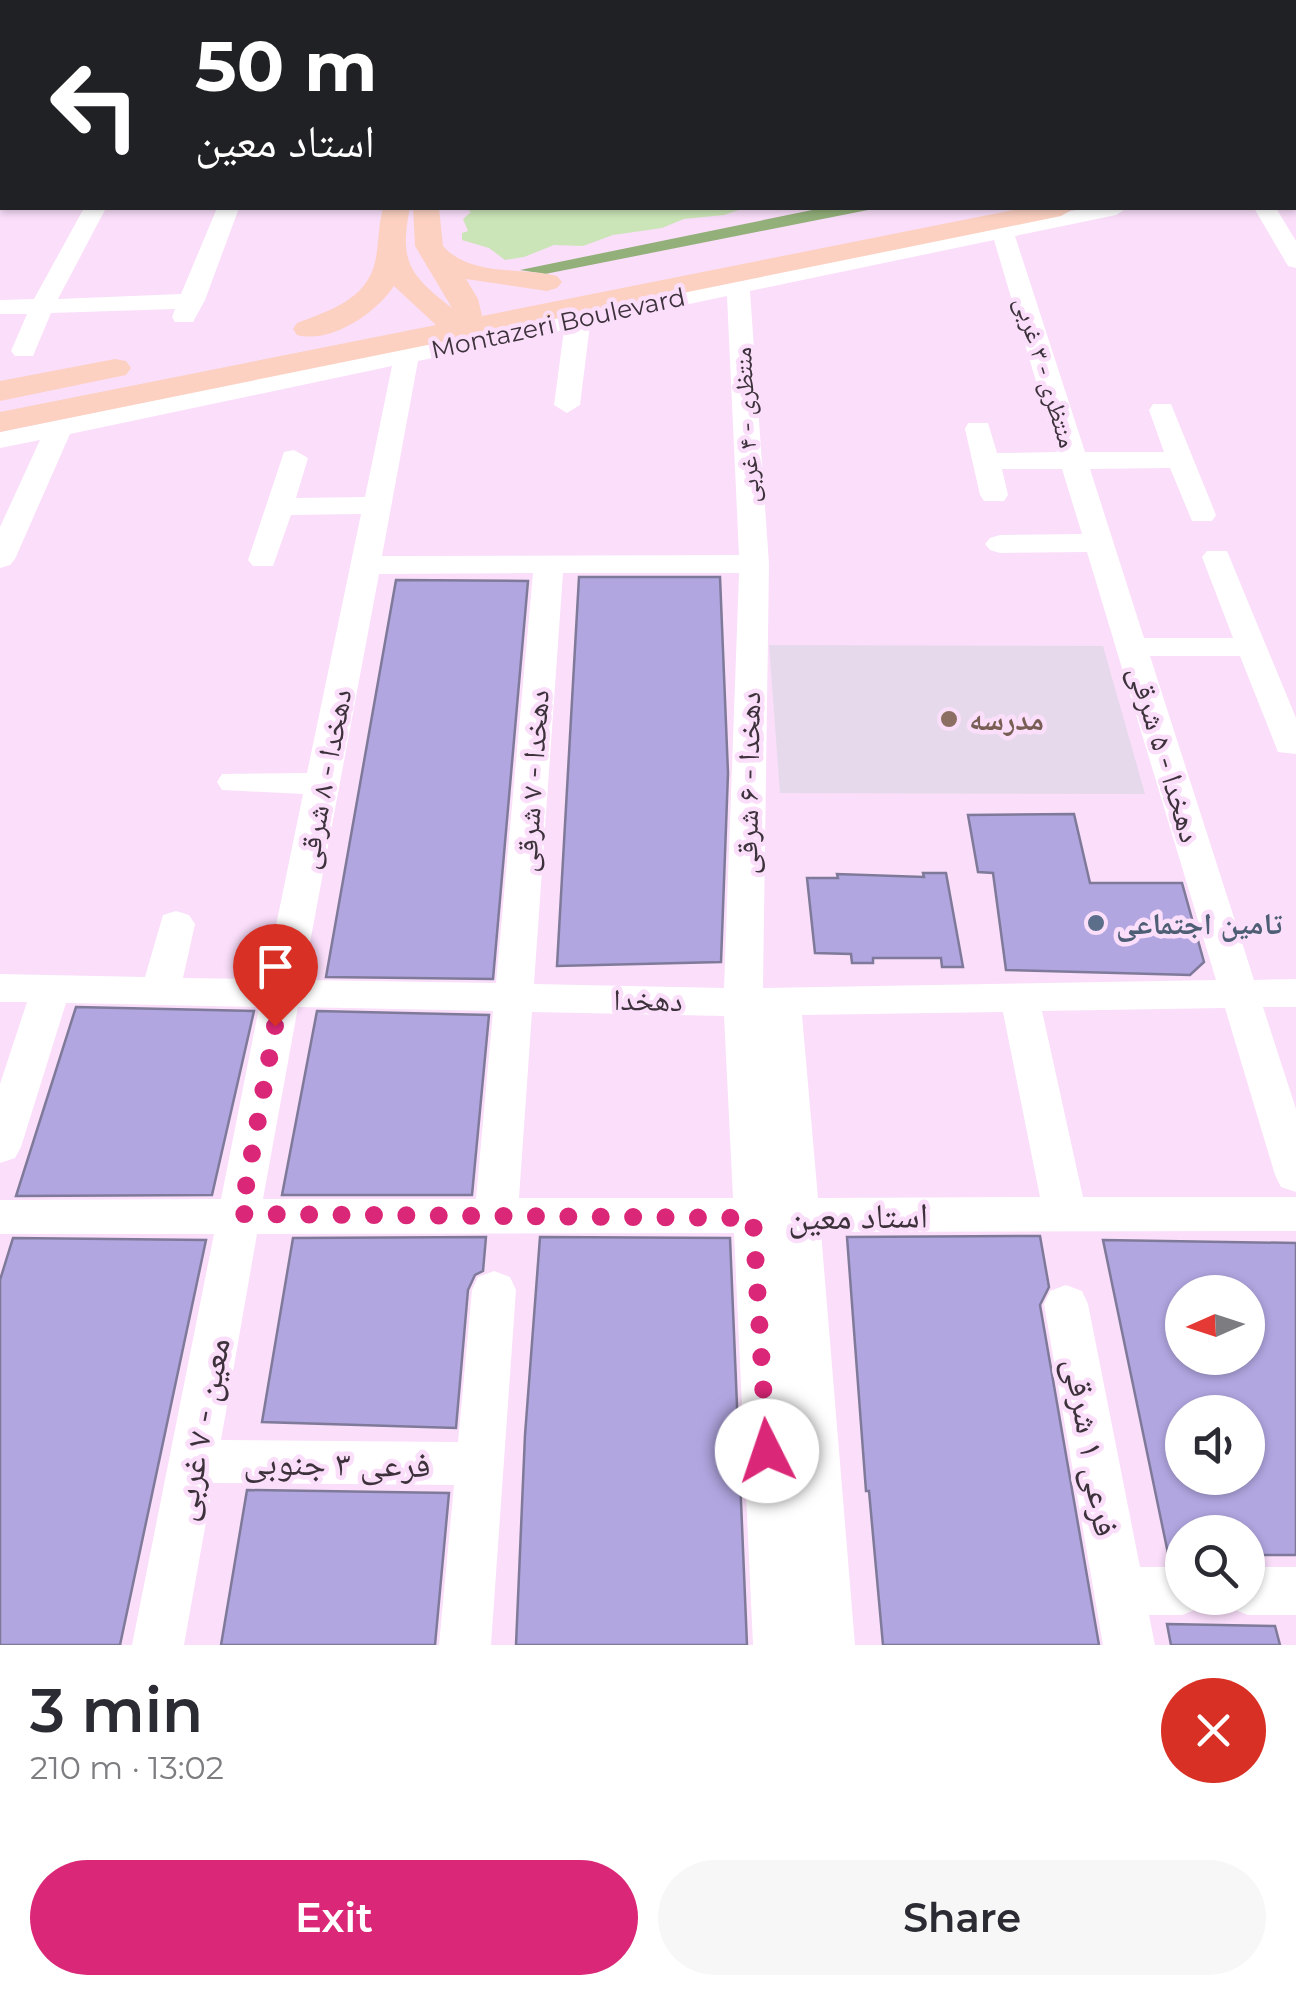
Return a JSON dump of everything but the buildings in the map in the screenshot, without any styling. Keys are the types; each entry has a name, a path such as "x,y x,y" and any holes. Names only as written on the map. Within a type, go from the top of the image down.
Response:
{"main road":[{"path":"396,210 389,248 396,267 456,315"},
{"path":"426,210 423,223 428,249 456,315"},
{"name":"Montazeri Boulevard","path":"456,315 496,292 909,210"},
{"name":"Montazeri Boulevard","path":"0,422 118,406 456,315 526,315 1052,210"},
{"path":"396,267 410,278 424,274 428,249"},
{"path":"428,249 448,264 483,275 548,282"},
{"path":"396,267 366,305 298,331 353,330 456,315"},
{"path":"496,292 496,300 504,309 526,315"},
{"path":"218,376 353,330"},
{"path":"0,391 134,364"}],"street":[{"path":"24,350 42,306 94,210"},
{"path":"0,307 155,304 189,308 227,210"},
{"name":"Montazeri Boulevard","path":"0,440 58,427 118,406 407,354 1106,210"},
{"path":"1268,212 1296,216"},
{"path":"1268,212 1296,262"},
{"name":"منتظری - ۳ غربی","path":"1002,230 1095,529"},
{"name":"منتظری - ۴ غربی","path":"738,285 754,564"},
{"path":"567,405 578,318"},
{"name":"دهخدا - ۸ شرقی","path":"241,1214 407,354"},
{"path":"1162,410 1202,515"},
{"path":"0,560 58,427"},
{"path":"978,429 994,495"},
{"path":"263,560 294,458"},
{"path":"986,461 1181,460"},
{"path":"279,507 378,505"},
{"path":"1000,544 1095,529"},
{"name":"دهخدا - ۵ شرقی","path":"1095,529 1296,1175"},
{"path":"1217,557 1290,744"},
{"path":"366,565 754,564"},
{"name":"دهخدا - ۶ شرقی","path":"754,564 762,1002 775,1218"},
{"name":"دهخدا - ۷ شرقی","path":"496,1216 549,565"},
{"path":"1132,647 1252,646"},
{"path":"234,782 324,784"},
{"path":"161,989 176,924"},
{"name":"دهخدا","path":"0,988 762,1002 1296,993"},
{"path":"0,1147 51,988"},
{"path":"1020,1000 1065,1213"},
{"name":"معین - ۷ غربی","path":"158,1645 241,1214"},
{"name":"استاد معین","path":"0,1217 1296,1214"},
{"path":"775,1218 778,1645"},
{"path":"775,1218 830,1645"},
{"path":"464,1645 494,1290"},
{"name":"فرعی ۱ شرقی","path":"1066,1304 1128,1645"},
{"name":"فرعی ۳ جنوبی","path":"194,1461 480,1464"},
{"path":"1118,1590 1165,1591"},
{"path":"1265,1591 1296,1591"}],"shaded area":[{"name":"مدرسه","path":"769,645 1103,646 1145,794 780,793"}],"green space":[{"path":"468,210 739,210 613,235 583,246 554,245 505,260 489,248 462,240 462,233 468,231 463,219 471,212"},
{"path":"812,210 868,210 545,274 520,270"}],"place":[{"name":"مدرسه","path":"949,719"},
{"name":"تامین اجتماعی","path":"1096,923"}],"route":[{"path":"275,1026 241,1214 753,1218 767,1451"}]}
